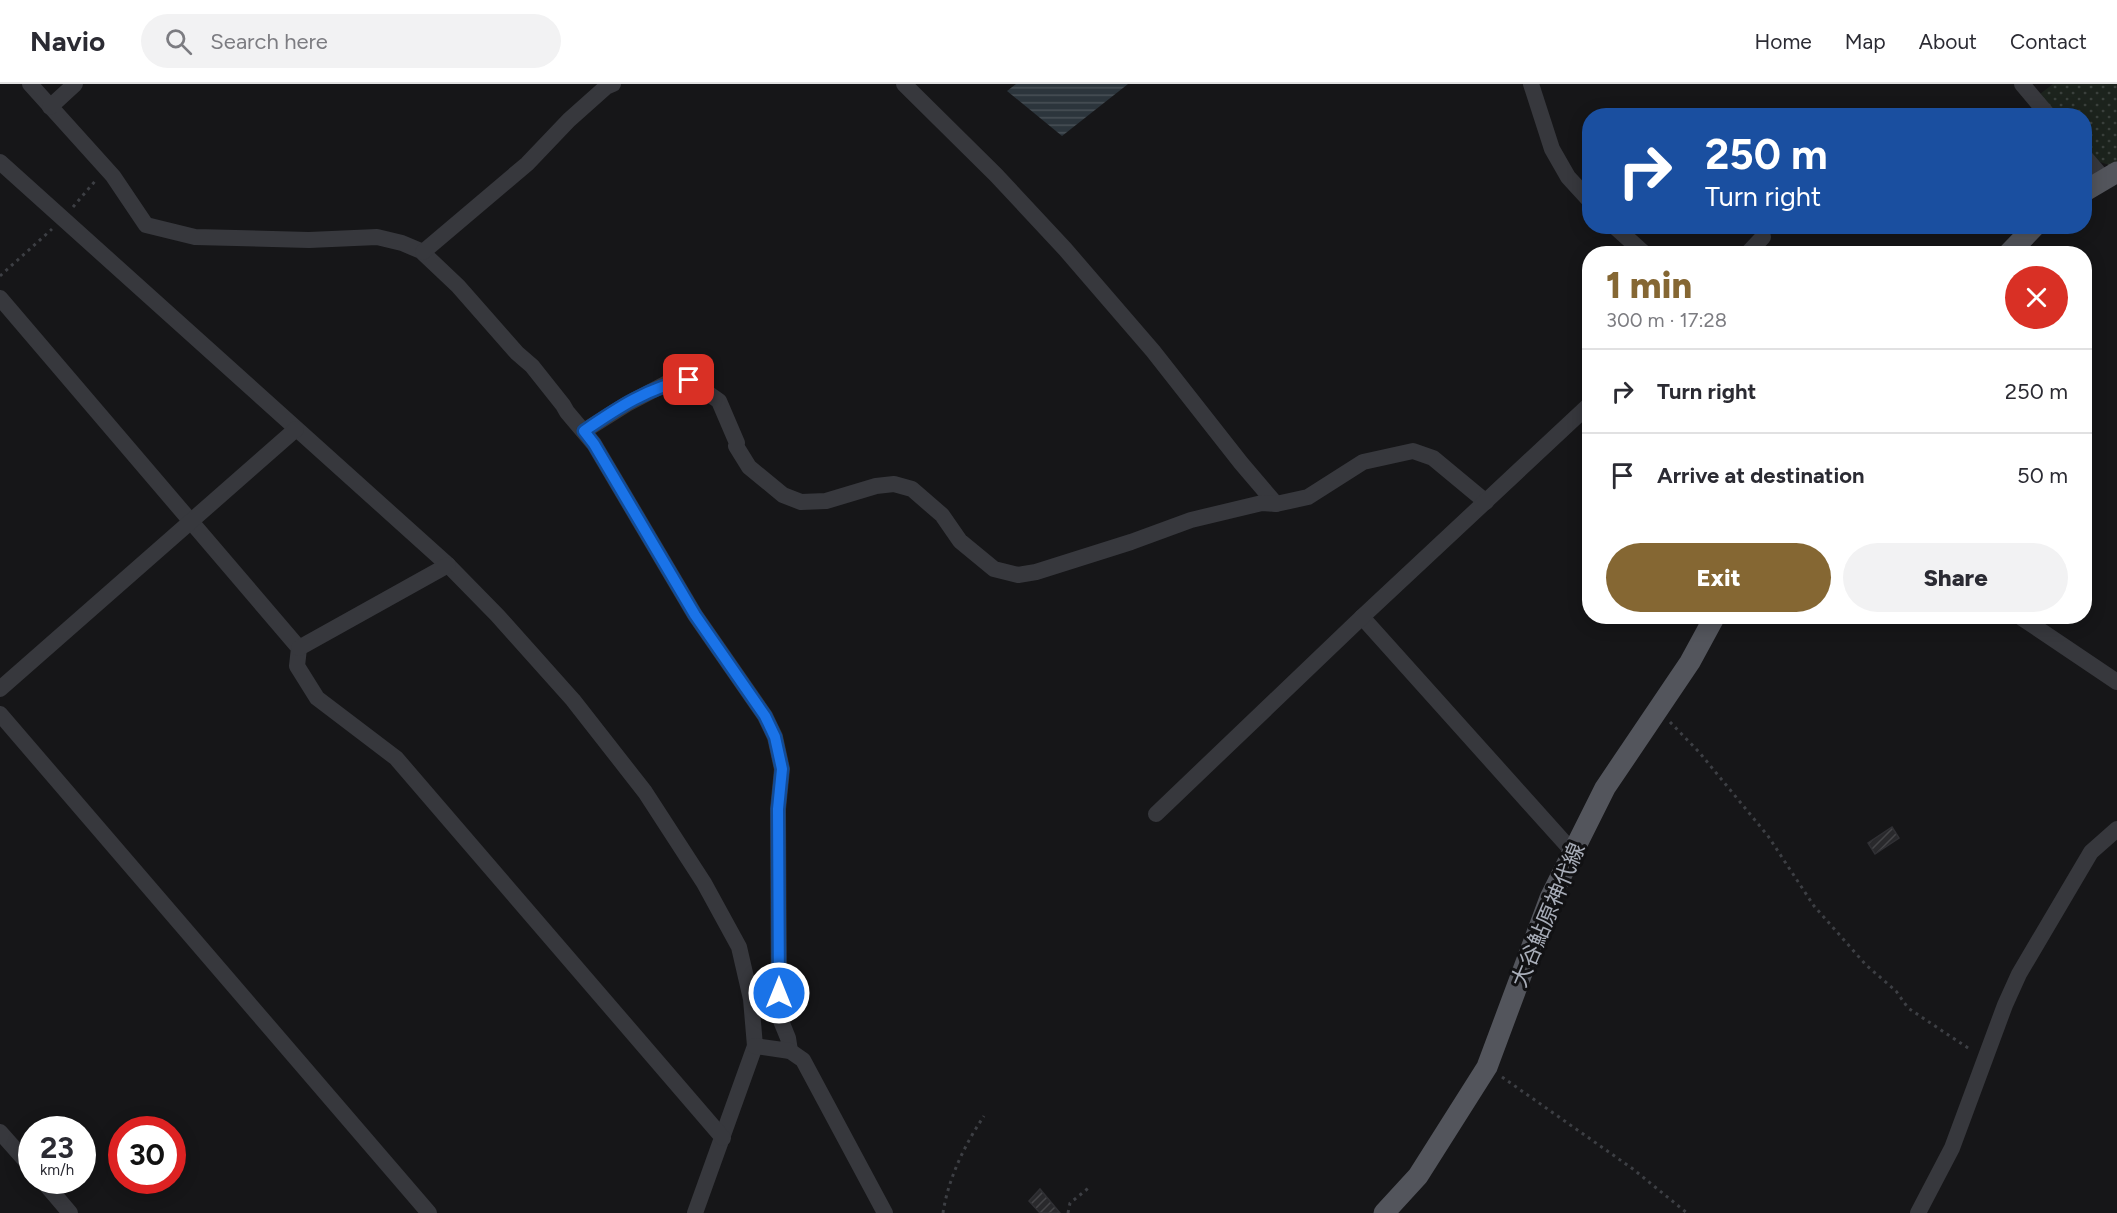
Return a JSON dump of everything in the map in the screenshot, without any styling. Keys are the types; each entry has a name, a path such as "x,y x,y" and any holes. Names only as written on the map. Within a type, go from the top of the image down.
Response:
{"main road":[{"path":"2092,187 2111,175"},
{"path":"2016,246 2027,234"},
{"name":"大谷鮎原神代線","path":"1384,1213 1418,1176 1487,1066 1546,908 1605,788 1660,710 1711,624"}],"street":[{"path":"30,84 106,167 146,225 195,237 309,240 377,237 402,243 423,252 458,286 517,353 532,366 584,431 594,444 695,615 765,716 775,737 782,769 778,809 779,1016 788,1038 790,1051"},
{"path":"50,107 75,84"},
{"path":"904,84 996,175 1065,249 1153,351 1276,504"},
{"path":"1531,84 1552,149 1568,177 1582,192"},
{"path":"2022,84 2042,108"},
{"path":"423,252 527,164 607,85"},
{"path":"0,162 448,565 497,615 573,700 645,792 704,883 739,948 751,999 755,1046 694,1213"},
{"path":"2092,162 2111,175"},
{"path":"1623,234 1636,246"},
{"path":"1755,246 1763,237"},
{"path":"0,298 299,648 297,666 316,698 396,758 723,1138"},
{"path":"584,431 627,404 667,384 689,380 719,401 737,443 736,446 749,467 783,495 801,502 826,501 876,486 894,484 912,489 942,515 960,541 994,569 1018,575 1047,569 1191,520 1262,503 1276,504 1308,497 1363,462 1413,451 1433,458 1486,502"},
{"path":"1156,814 1582,412"},
{"path":"0,689 296,429"},
{"path":"299,648 448,565"},
{"path":"1362,617 1573,852"},
{"path":"2031,624 2117,682"},
{"path":"0,714 429,1213"},
{"path":"1918,1213 1953,1148 1984,1060 2019,974 2091,852 2117,829"},
{"path":"755,1046 790,1051 803,1060 885,1213"},
{"path":"0,1132 18,1152"},
{"path":"54,1194 70,1213"}],"path":[{"path":"0,276 63,220 106,167"},
{"path":"1660,710 1699,752 1768,836 1814,906 1866,965 1896,991 1908,1008 1984,1060"},
{"path":"1487,1066 1633,1169 1687,1213"},
{"path":"943,1213 967,1142 984,1116"},
{"path":"1068,1213 1070,1203 1091,1186"}],"shaded area":[{"path":"1016,84 1128,84 1062,136 1007,91"},
{"path":"2053,84 2117,84 2117,164 2114,166 2103,163 2092,157 2092,108 2051,108 2040,94"}],"building":[{"path":"1892,827 1899,838 1875,854 1868,843"},
{"path":"1040,1189 1060,1213 1040,1213 1029,1201"}],"route":[{"path":"689,380 667,384 627,404 584,431 594,444 695,615 765,716 775,737 782,769 778,809 779,993"}]}
